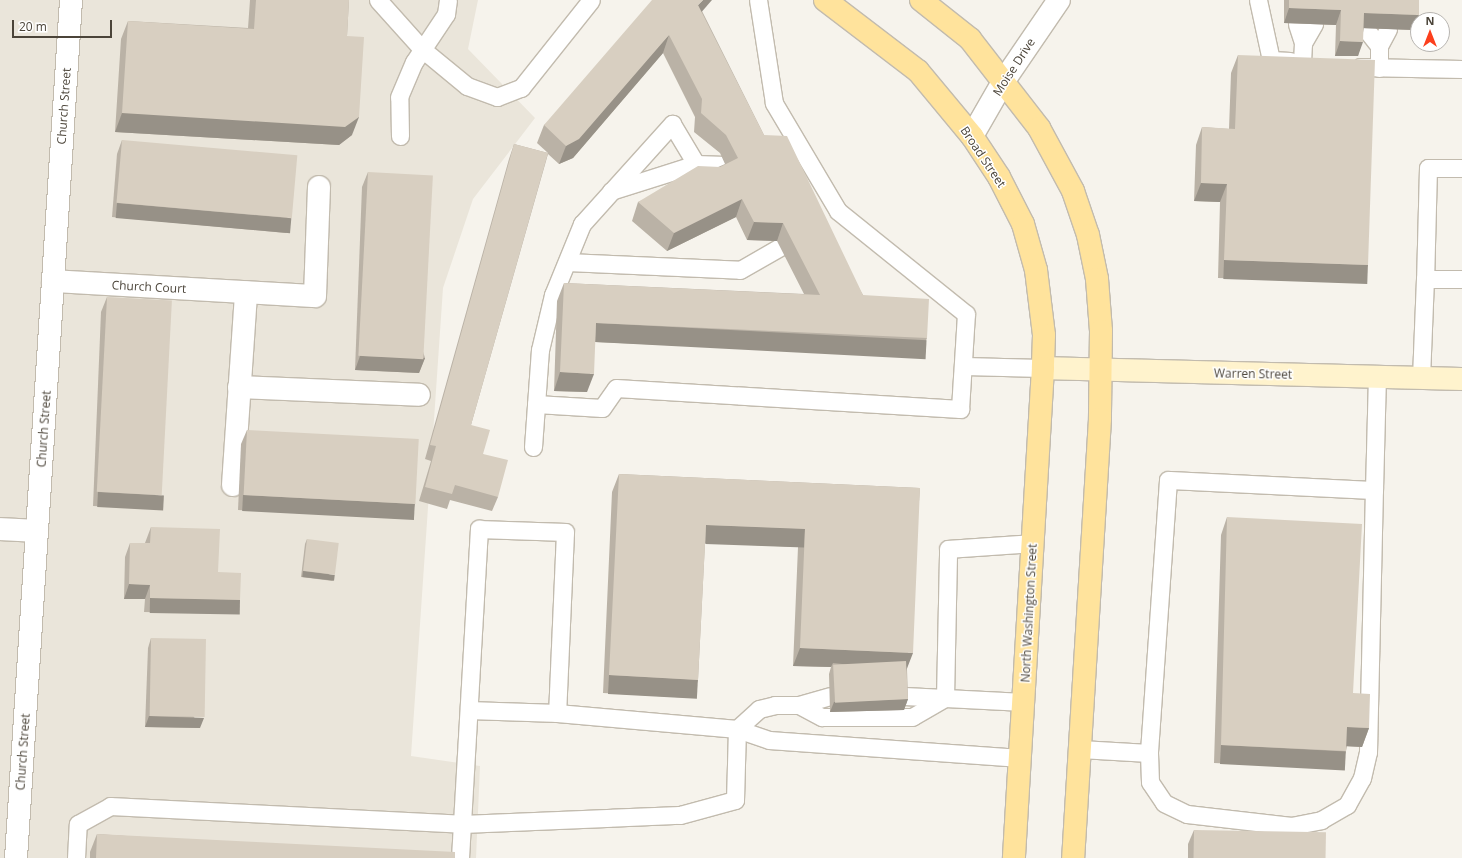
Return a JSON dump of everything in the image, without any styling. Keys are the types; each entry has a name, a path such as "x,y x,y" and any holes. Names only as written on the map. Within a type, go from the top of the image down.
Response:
{"main road":[{"name":"Broad Street","path":"825,0 918,71 972,136 999,177 1023,224 1036,270 1044,335 1043,368"},
{"path":"921,0 970,39 1039,128 1056,156 1073,191 1088,235 1097,279 1100,419 1073,858"},
{"name":"North Washington Street","path":"1014,858 1043,368"}],"street":[{"name":"Church Street","path":"16,858 71,0"},
{"name":"Moise Drive","path":"972,136 1003,82 1059,0"},
{"name":"Church Court","path":"53,281 315,296 319,187"},
{"path":"234,485 246,292"},
{"name":"Warren Street","path":"1043,368 1100,371 1462,379"},
{"path":"240,387 419,395"},
{"path":"0,529 37,531"}],"lane":[{"path":"378,0 422,49 468,86 497,97 522,88 591,0"},
{"path":"400,136 399,97 422,49 446,14 448,0"},
{"path":"536,404 602,408 616,388 960,409 966,314 832,214 783,137 774,103 758,0"},
{"path":"1258,0 1271,60 1310,63 1297,24"},
{"path":"1303,44 1314,24"},
{"path":"1365,28 1379,46"},
{"path":"1379,68 1379,46 1388,29"},
{"path":"1360,67 1462,69"},
{"path":"533,447 540,350 553,295 582,224 672,124 696,164"},
{"path":"611,191 696,164 726,165"},
{"path":"1421,378 1428,168 1462,168"},
{"path":"567,262 740,270 780,247"},
{"path":"1425,279 1462,279"},
{"path":"963,366 1043,368"},
{"path":"1374,490 1168,480 1149,753 1150,782 1164,803 1187,814 1291,826 1321,820 1347,805 1362,778 1368,752 1377,377"},
{"path":"460,858 479,529 565,532 557,713"},
{"path":"945,698 948,549 1033,543"},
{"path":"76,858 78,824 110,806 462,824 680,815 735,800 738,730 759,709 775,705 799,705 830,696"},
{"path":"904,696 1024,702"},
{"path":"799,705 822,717 912,717 945,698"},
{"path":"469,710 557,713 738,730 769,740 1020,758"},
{"path":"1080,749 1149,753"}],"shaded area":[{"path":"0,0 478,0 468,49 535,118 473,199 443,288 411,756 480,766 476,858 0,858"}],"building":[{"path":"256,0 349,0 347,36 364,37 359,117 345,127 122,113 128,21 254,29"},
{"path":"652,0 703,0 698,5 764,135 787,136 863,295 929,299 927,338 596,323 594,374 560,372 564,283 820,295 783,223 754,222 742,199 674,233 638,202 698,166 720,167 738,158 726,135 701,113 702,99 669,35 579,139 566,146 544,125"},
{"path":"1289,0 1419,0 1419,12 1410,12 1410,15 1364,13 1363,42 1340,41 1341,10 1289,8"},
{"path":"1238,55 1375,60 1368,265 1224,260 1227,184 1201,183 1202,127 1235,129"},
{"path":"122,140 297,155 292,218 117,203"},
{"path":"514,144 548,153 471,425 490,430 483,454 508,460 498,497 455,485 452,494 425,487 436,446 430,445"},
{"path":"368,172 433,175 423,359 358,356"},
{"path":"107,297 172,300 162,495 97,492"},
{"path":"247,430 419,439 415,504 244,495"},
{"path":"619,474 920,488 913,653 800,648 805,529 706,525 698,680 609,675"},
{"path":"1227,517 1362,524 1353,693 1370,694 1369,728 1347,727 1346,751 1221,745"},
{"path":"151,527 220,529 218,572 241,573 240,600 150,598 150,585 129,584 130,543 150,543"},
{"path":"307,539 339,543 335,575 303,571"},
{"path":"151,638 206,639 205,717 150,716"},
{"path":"906,661 908,699 835,703 833,665"},
{"path":"1194,830 1326,832 1326,858 1194,858"},
{"path":"97,834 455,852 455,858 96,858"}]}
